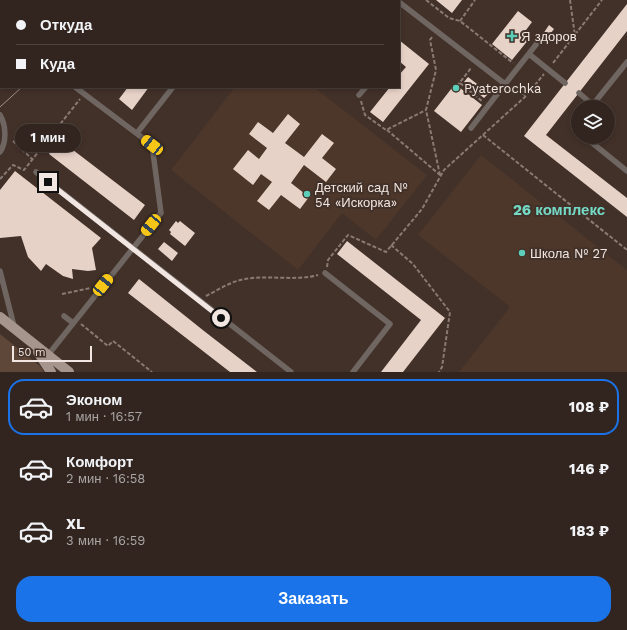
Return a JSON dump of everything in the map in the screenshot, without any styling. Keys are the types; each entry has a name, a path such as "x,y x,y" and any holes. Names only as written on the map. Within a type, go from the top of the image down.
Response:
{"main road":[{"path":"0,317 69,372"},
{"path":"29,340 51,369 51,372"}],"lane":[{"path":"400,3 476,62 506,83"},
{"path":"471,128 542,37"},
{"path":"529,54 565,83"},
{"path":"597,100 627,62"},
{"path":"48,355 161,213 152,145 76,88"},
{"path":"137,133 172,88"},
{"path":"359,95 365,88"},
{"path":"579,93 586,100"},
{"path":"0,115 4,120 5,134 0,152"},
{"path":"594,144 627,170"},
{"path":"36,172 290,372"},
{"path":"0,271 14,328"},
{"path":"325,273 390,324 353,372"},
{"path":"64,316 74,321"}],"path":[{"path":"426,0 449,18 460,21 518,67"},
{"path":"460,21 476,0"},
{"path":"570,0 575,36"},
{"path":"198,300 237,281 277,277 306,278 325,273 328,260 348,235 386,252 422,209 441,176 526,96 602,0"},
{"path":"435,30 430,40 436,70 426,110 441,176"},
{"path":"457,86 467,76 476,62"},
{"path":"460,83 482,101 480,104"},
{"path":"506,83 526,96"},
{"path":"359,95 365,115 386,130 441,176"},
{"path":"0,180 13,165 24,170 81,98"},
{"path":"386,130 426,110"},
{"path":"5,134 32,159"},
{"path":"483,135 627,250"},
{"path":"391,245 413,264 450,312 442,366 439,372"},
{"path":"62,294 103,285"},
{"path":"74,321 108,346 114,341 152,372"}],"shaded area":[{"name":"Детский сад № 54 «Искорка»","path":"234,88 315,88 427,175 376,240 342,213 298,270 171,170"},
{"name":"Школа № 27","path":"481,155 627,270 627,372 459,372 510,307 418,235"},
{"path":"0,334 40,366 44,372 0,372"}],"building":[{"path":"436,0 462,0 452,13"},
{"path":"627,4 627,31 573,100 571,100 571,103 546,135 627,198 627,217 524,136"},
{"name":"Я здоров","path":"518,11 532,22 523,34 529,39 512,60 492,44"},
{"path":"549,25 554,29 547,38 543,34"},
{"path":"400,41 429,64 383,122 370,112 389,88 400,88 400,74 406,67 400,62"},
{"path":"468,77 489,93 484,98 464,82"},
{"path":"455,84 482,105 461,132 434,111"},
{"path":"127,88 148,88 132,110 119,99"},
{"path":"288,114 300,124 285,143 304,157 322,134 334,143 322,158 336,169 326,182 304,165 291,183 309,197 300,209 281,195 269,210 257,201 272,182 261,174 253,185 233,169 248,150 259,159 267,148 249,134 258,122 273,133"},
{"path":"60,140 145,205 134,220 49,154"},
{"path":"15,171 101,238 92,248 96,270 88,271 72,269 73,279 63,276 46,264 41,271 28,257 21,236 0,238 0,190"},
{"path":"176,221 178,223 180,221 195,233 185,246 170,234 171,232 169,230"},
{"path":"347,241 445,318 403,372 381,372 421,320 337,254"},
{"path":"164,242 178,253 172,261 158,249"},
{"path":"139,279 257,372 230,372 128,293"}],"tram line":[{"path":"0,107 21,88"}],"place":[{"name":"Я здоров","path":"512,36"},
{"name":"Pyaterochka","path":"456,88"},
{"name":"Детский сад № 54 «Искорка»","path":"307,194"},
{"name":"Школа № 27","path":"522,253"}],"district":[{"name":"26 комплекс","path":"559,210"}],"route":[{"path":"48,182 221,318"}]}
